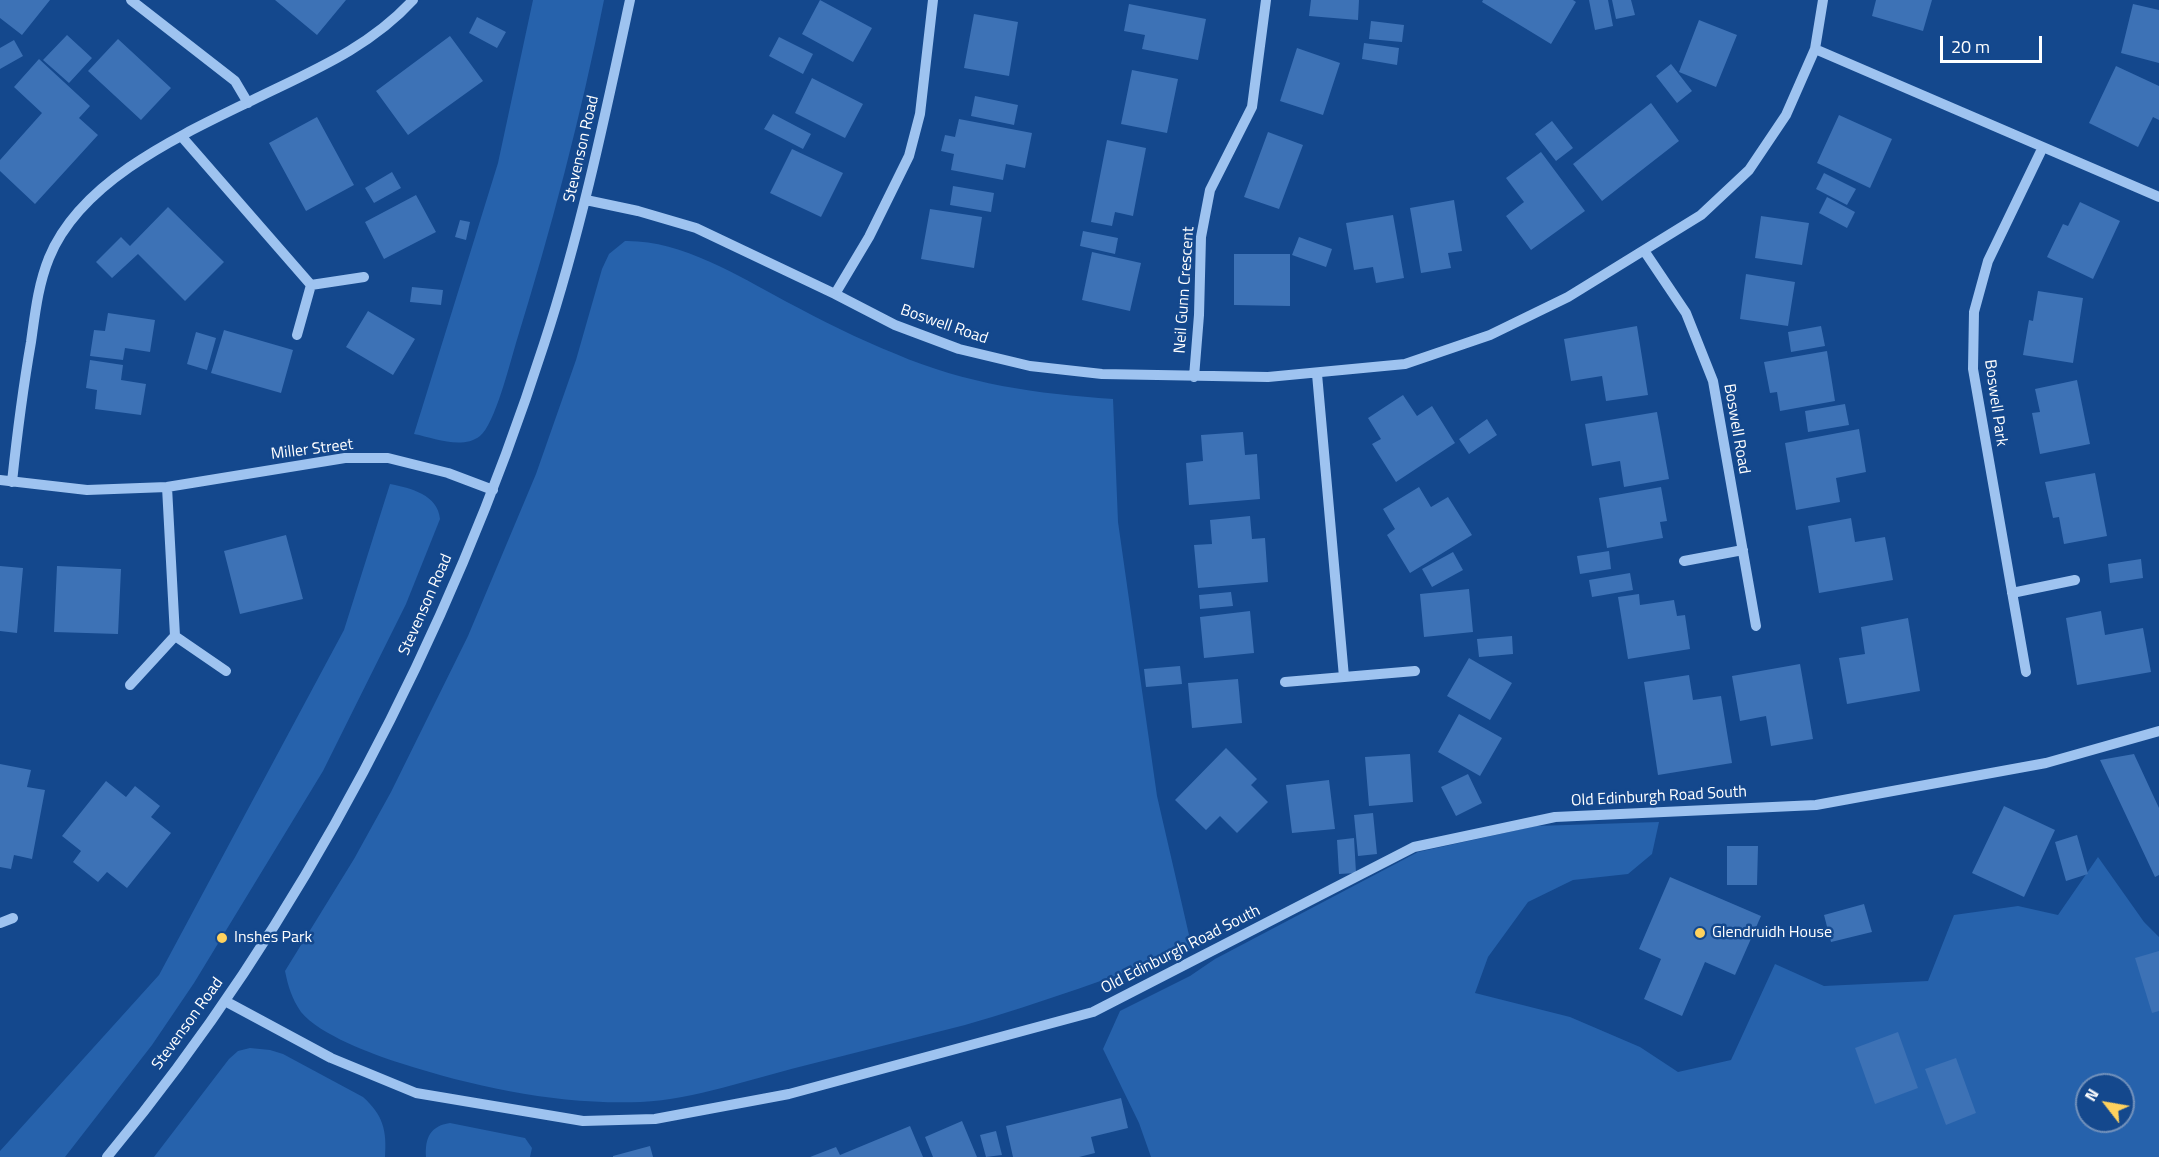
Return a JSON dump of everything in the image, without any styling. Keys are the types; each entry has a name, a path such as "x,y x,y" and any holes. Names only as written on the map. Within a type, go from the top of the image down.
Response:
{"street":[{"path":"131,0 235,81 248,103"},
{"path":"12,482 36,308 50,257 70,222 100,189 133,165 182,137 350,52 392,23 414,0"},
{"name":"Stevenson Road","path":"107,1157 225,1001 304,875 369,760 434,626 493,490 545,343 586,200 630,0"},
{"path":"835,294 869,237 909,156 920,114 933,0"},
{"name":"Neil Gunn Crescent","path":"1194,377 1199,315 1201,237 1210,190 1252,107 1266,0"},
{"name":"Boswell Road","path":"586,200 638,211 696,228 835,294 895,326 959,349 1030,366 1102,374 1268,377 1405,364 1490,335 1569,297 1645,252 1701,215 1749,170 1786,115 1815,50 1823,0"},
{"path":"1815,50 2042,149 2159,197"},
{"path":"182,137 311,285"},
{"name":"Boswell Park","path":"2026,672 1973,369 1974,312 1988,261 2042,149"},
{"name":"Boswell Road","path":"1645,252 1686,313 1713,381 1756,626"},
{"path":"311,285 364,277"},
{"path":"297,335 311,285"},
{"path":"1317,374 1344,677"},
{"name":"Miller Street","path":"0,480 87,490 167,487 345,458 388,458 448,473 493,490"},
{"path":"130,685 176,636 167,487"},
{"path":"1684,561 1743,550"},
{"path":"2012,593 2075,580"},
{"path":"176,636 226,671"},
{"path":"1285,682 1415,671"},
{"name":"Old Edinburgh Road South","path":"225,1001 331,1058 416,1093 583,1121 655,1119 789,1094 1093,1012 1414,847 1555,817 1816,805 2046,763 2159,730"},
{"path":"0,923 13,918"}],"shaded area":[{"path":"533,0 604,0 564,173 541,258 506,378 486,429 473,440 456,443 414,434 498,163"},
{"path":"625,241 667,246 708,261 854,336 948,373 1002,386 1113,399 1118,522 1157,796 1192,948 1051,998 965,1025 702,1093 641,1102 549,1098 459,1080 361,1049 333,1036 301,1012 291,992 285,971 354,859 391,792 468,636 536,474 576,360 602,269 609,254"},
{"path":"390,484 415,491 429,498 438,511 440,519 406,604 323,771 194,983 152,1045 65,1157 0,1157 0,1151 159,975 344,630"},
{"path":"1659,822 1652,854 1628,874 1573,880 1528,902 1488,957 1475,993 1570,1017 1640,1047 1678,1072 1731,1060 1775,964 1824,986 1928,981 1954,915 2018,906 2058,915 2098,857 2144,922 2159,937 2159,1157 1151,1157 1139,1123 1103,1049 1120,1011 1190,976 1215,959 1418,852 1536,826"},
{"path":"250,1048 283,1054 363,1097 375,1110 382,1124 385,1157 154,1157 229,1059 238,1051"},
{"path":"450,1123 525,1138 532,1148 530,1157 426,1157 430,1134 438,1127"}],"building":[{"path":"0,0 50,0 22,35 0,18"},
{"path":"275,0 346,0 317,35"},
{"path":"820,0 872,28 853,62 802,34"},
{"path":"1311,0 1359,0 1358,20 1309,16"},
{"path":"1483,0 1573,0 1576,2 1551,44 1482,2"},
{"path":"1589,0 1608,0 1613,26 1595,30"},
{"path":"1612,0 1631,0 1635,15 1616,19"},
{"path":"1876,0 1932,0 1923,31 1872,16"},
{"path":"1129,4 1206,19 1198,60 1142,49 1145,35 1124,31"},
{"path":"2133,4 2159,10 2159,63 2121,53"},
{"path":"974,14 1018,22 1009,76 964,68"},
{"path":"477,17 506,32 497,48 469,33"},
{"path":"1699,20 1737,35 1716,87 1679,72"},
{"path":"1371,21 1404,25 1402,42 1369,39"},
{"path":"67,35 92,58 69,83 43,60"},
{"path":"450,36 483,81 408,135 376,91"},
{"path":"779,37 813,54 803,74 769,56"},
{"path":"118,39 171,88 141,120 88,71"},
{"path":"14,40 23,56 0,69 0,48"},
{"path":"1364,43 1399,48 1397,65 1362,59"},
{"path":"1297,48 1340,63 1323,115 1280,101"},
{"path":"39,59 90,106 79,118 98,135 35,204 0,171 0,160 42,113 14,87"},
{"path":"1671,64 1692,91 1677,103 1656,76"},
{"path":"2116,66 2159,86 2159,120 2153,117 2138,147 2089,123"},
{"path":"1132,70 1178,79 1167,133 1121,124"},
{"path":"812,78 863,104 845,138 795,113"},
{"path":"975,96 1018,105 1014,125 971,116"},
{"path":"1651,103 1679,141 1602,201 1573,164"},
{"path":"773,114 811,134 803,149 764,129"},
{"path":"1839,115 1892,139 1870,188 1817,163"},
{"path":"317,117 354,185 306,211 269,143"},
{"path":"959,119 1032,133 1025,168 1006,164 1003,180 951,170 954,154 941,151 945,135 955,137"},
{"path":"1552,121 1573,148 1556,161 1535,134"},
{"path":"1268,132 1303,145 1279,209 1244,197"},
{"path":"1107,140 1146,148 1133,216 1115,212 1112,226 1091,222"},
{"path":"792,149 843,173 821,217 770,193"},
{"path":"1541,152 1585,211 1531,250 1506,216 1524,202 1506,178"},
{"path":"392,172 401,188 374,203 365,188"},
{"path":"1824,173 1856,189 1847,205 1816,189"},
{"path":"953,186 994,193 991,212 950,205"},
{"path":"416,195 436,232 384,259 365,222"},
{"path":"1827,197 1855,212 1847,228 1819,213"},
{"path":"1454,200 1462,251 1448,253 1451,268 1421,273 1410,208"},
{"path":"2080,202 2120,221 2093,279 2047,257 2063,224 2068,226"},
{"path":"168,207 224,262 185,301 138,254 112,278 96,262 121,237 130,246"},
{"path":"930,209 982,217 974,268 921,259"},
{"path":"1393,215 1404,278 1376,283 1373,267 1354,270 1346,223"},
{"path":"1761,216 1809,223 1802,265 1755,258"},
{"path":"460,220 470,222 466,240 455,237"},
{"path":"1083,231 1118,238 1115,254 1080,246"},
{"path":"1299,237 1332,249 1326,267 1292,255"},
{"path":"1092,252 1141,263 1130,311 1082,300"},
{"path":"1234,254 1290,254 1290,306 1234,305"},
{"path":"1746,274 1795,282 1788,326 1740,319"},
{"path":"412,287 443,290 441,305 410,302"},
{"path":"2038,291 2083,298 2073,363 2023,355 2029,320 2033,321"},
{"path":"368,311 415,339 393,375 346,347"},
{"path":"108,313 155,320 150,352 125,348 123,360 90,356 94,330 105,331"},
{"path":"1637,326 1648,395 1606,401 1602,376 1571,381 1564,339"},
{"path":"1821,326 1825,346 1791,352 1788,332"},
{"path":"224,330 293,350 281,393 211,373"},
{"path":"196,332 216,338 207,370 187,364"},
{"path":"1827,351 1835,401 1780,411 1777,392 1770,393 1764,362"},
{"path":"90,360 123,365 121,380 146,384 141,415 95,409 97,390 86,388"},
{"path":"2077,380 2090,444 2040,454 2032,413 2040,412 2035,389"},
{"path":"1403,395 1417,416 1432,406 1455,443 1396,482 1372,444 1381,439 1368,418"},
{"path":"1845,404 1849,425 1808,432 1805,411"},
{"path":"1657,412 1669,479 1624,487 1620,461 1592,466 1585,424"},
{"path":"1487,419 1497,435 1469,454 1459,439"},
{"path":"1859,429 1866,472 1836,478 1840,502 1796,510 1785,443"},
{"path":"1243,432 1245,455 1257,454 1260,499 1189,505 1186,463 1203,461 1201,435"},
{"path":"2095,473 2107,536 2064,544 2059,517 2053,518 2045,482"},
{"path":"1419,487 1431,507 1448,497 1472,535 1410,573 1387,535 1395,529 1383,509"},
{"path":"1661,487 1667,521 1660,522 1663,538 1607,548 1599,498"},
{"path":"1250,516 1252,539 1265,538 1268,582 1198,588 1194,545 1212,544 1210,520"},
{"path":"1851,518 1855,542 1885,537 1893,580 1819,593 1808,526"},
{"path":"286,535 303,599 240,614 224,551"},
{"path":"1609,551 1611,569 1580,574 1577,556"},
{"path":"1453,552 1463,570 1432,587 1422,569"},
{"path":"2141,559 2143,578 2110,583 2108,564"},
{"path":"0,566 23,568 17,633 0,631"},
{"path":"57,566 121,569 118,634 54,632"},
{"path":"1630,573 1633,590 1592,597 1589,580"},
{"path":"1469,589 1473,632 1424,637 1420,594"},
{"path":"1231,592 1233,606 1200,609 1199,595"},
{"path":"1639,594 1640,605 1674,600 1677,616 1685,615 1690,649 1628,659 1618,597"},
{"path":"1250,611 1254,653 1204,658 1200,617"},
{"path":"2101,611 2105,635 2143,628 2151,672 2077,685 2066,618"},
{"path":"1908,618 1920,691 1847,704 1839,658 1865,654 1861,627"},
{"path":"1512,636 1513,654 1479,657 1477,639"},
{"path":"1469,658 1512,683 1490,720 1447,696"},
{"path":"1800,664 1813,739 1771,746 1766,716 1740,721 1732,676"},
{"path":"1180,666 1182,684 1146,687 1144,669"},
{"path":"1689,675 1693,700 1721,696 1732,763 1658,775 1644,682"},
{"path":"1238,679 1242,723 1192,728 1188,683"},
{"path":"1459,714 1502,738 1480,776 1438,752"},
{"path":"1226,748 1257,779 1251,785 1268,802 1237,833 1220,816 1206,830 1175,800"},
{"path":"1410,754 1413,802 1369,806 1365,757"},
{"path":"2134,754 2159,808 2159,875 2155,877 2100,760"},
{"path":"0,764 31,770 27,787 45,790 32,859 14,855 11,869 0,867"},
{"path":"1468,774 1482,803 1456,816 1441,787"},
{"path":"1329,780 1335,829 1292,833 1286,785"},
{"path":"106,781 126,797 135,786 160,806 151,817 171,833 127,888 107,872 98,882 73,862 81,851 62,836"},
{"path":"2004,806 2055,830 2024,897 1972,873"},
{"path":"1373,813 1377,854 1358,856 1354,815"},
{"path":"2077,835 2088,874 2066,881 2055,842"},
{"path":"1354,838 1356,873 1339,874 1337,840"},
{"path":"1727,846 1758,846 1757,885 1727,885"},
{"name":"Glendruidh House","path":"1670,877 1761,916 1735,975 1705,962 1682,1016 1644,999 1661,959 1639,949"},
{"path":"1864,904 1872,932 1831,942 1824,915"},
{"path":"2159,951 2159,1011 2152,1013 2135,958"},
{"path":"1898,1032 1918,1088 1875,1104 1855,1048"},
{"path":"1956,1058 1976,1113 1946,1125 1925,1069"},
{"path":"1121,1098 1128,1128 1091,1137 1095,1153 1079,1157 1013,1157 1006,1126"},
{"path":"962,1121 977,1157 933,1157 925,1137"},
{"path":"910,1126 923,1157 810,1157 836,1147 840,1155"},
{"path":"996,1131 1002,1155 986,1157 980,1135"},
{"path":"650,1146 653,1157 613,1157 613,1156"}],"place":[{"name":"Glendruidh House","path":"1700,933"},
{"name":"Inshes Park","path":"222,938"}]}
